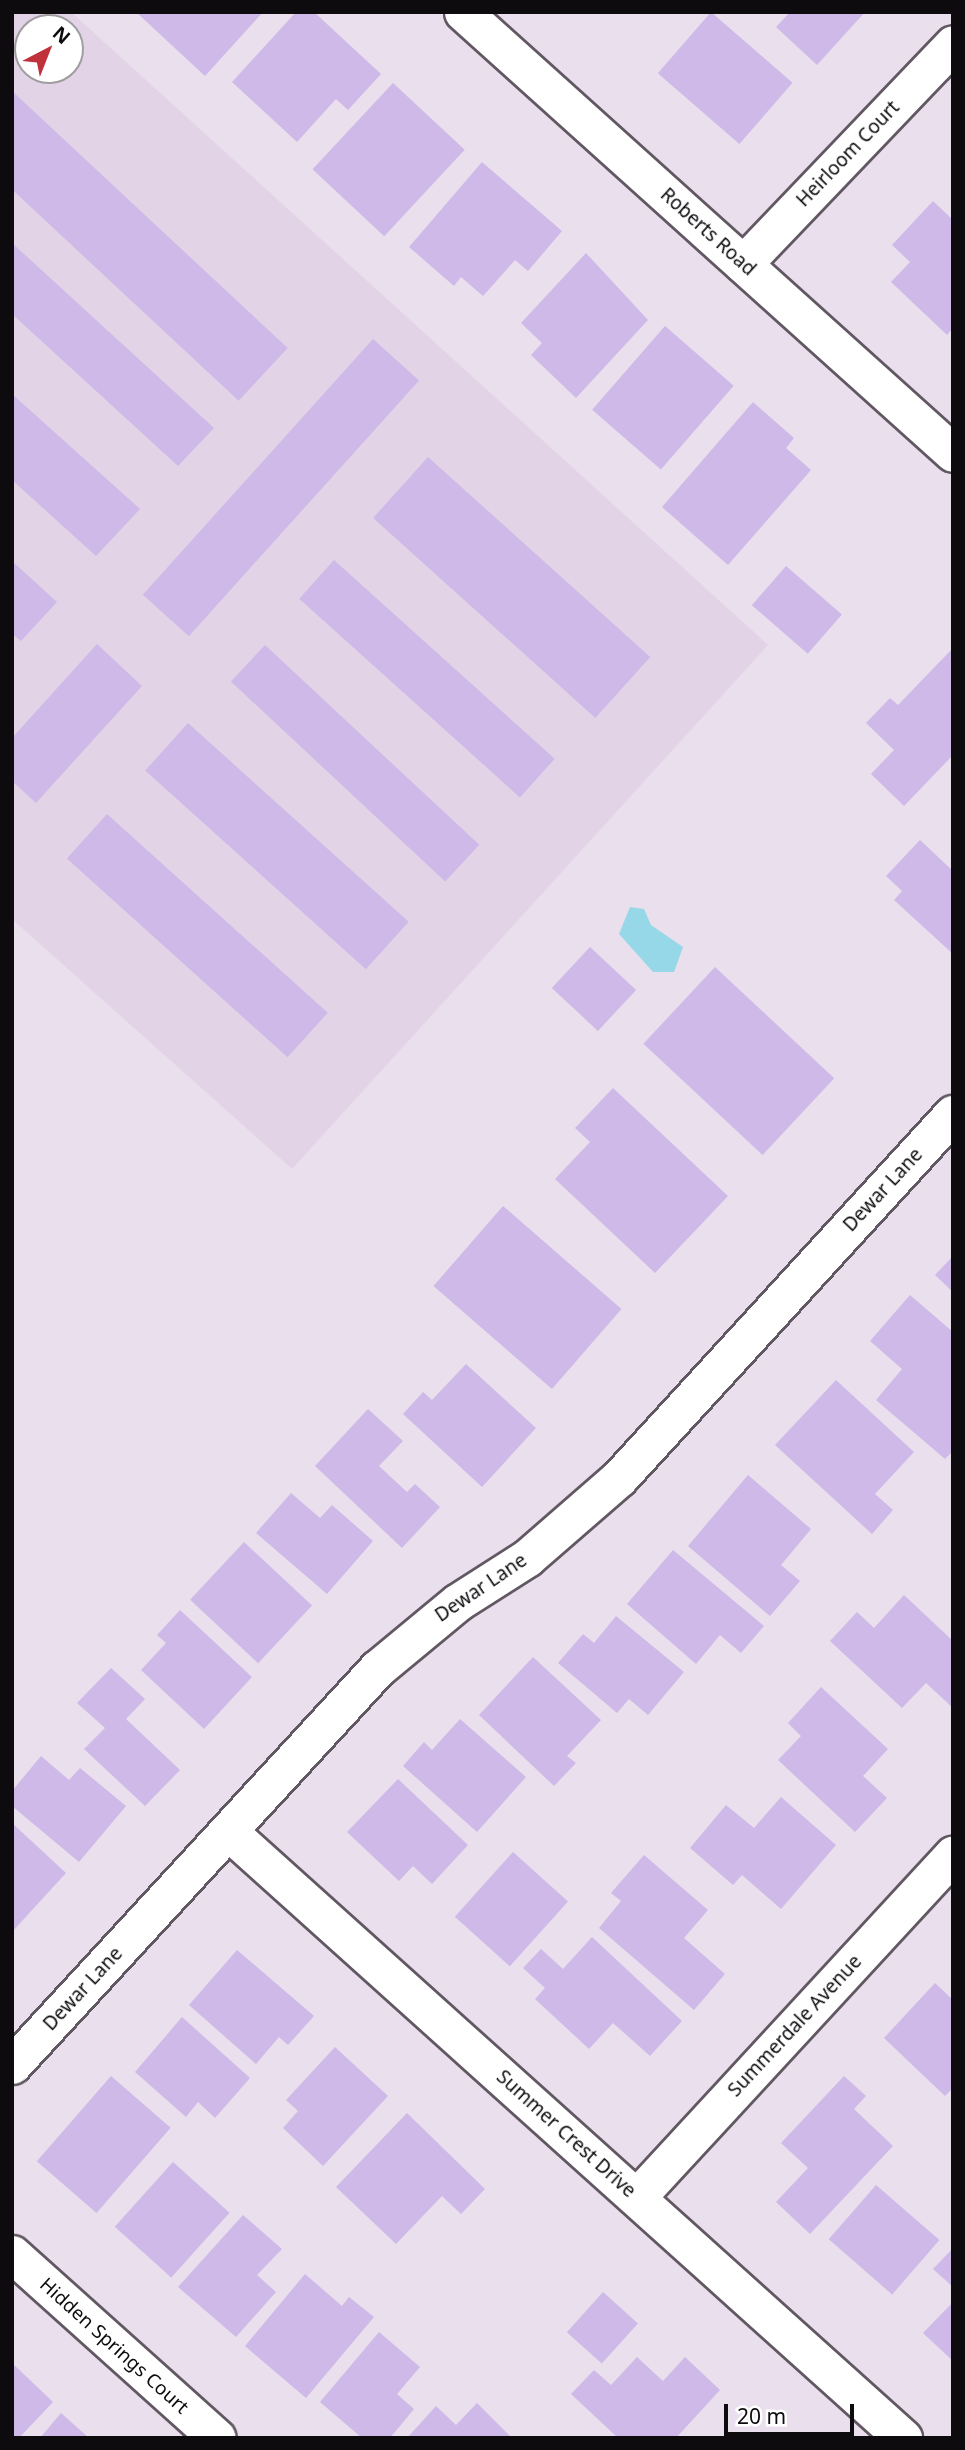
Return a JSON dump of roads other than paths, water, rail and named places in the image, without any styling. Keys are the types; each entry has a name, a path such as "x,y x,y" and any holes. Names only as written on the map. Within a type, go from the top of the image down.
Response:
{"street":[{"name":"Roberts Road","path":"463,12 953,453"},
{"name":"Heirloom Court","path":"743,264 953,44"},
{"name":"Dewar Lane","path":"12,2065 377,1669 448,1609 527,1558 620,1478 953,1114"},
{"name":"Summer Crest Drive","path":"228,1831 904,2438"},
{"name":"Summerdale Avenue","path":"637,2197 953,1854"},
{"name":"Hidden Springs Court","path":"12,2254 217,2438"}],"water":[{"path":"630,907 644,909 651,925 683,947 674,972 653,972 619,934"}]}
